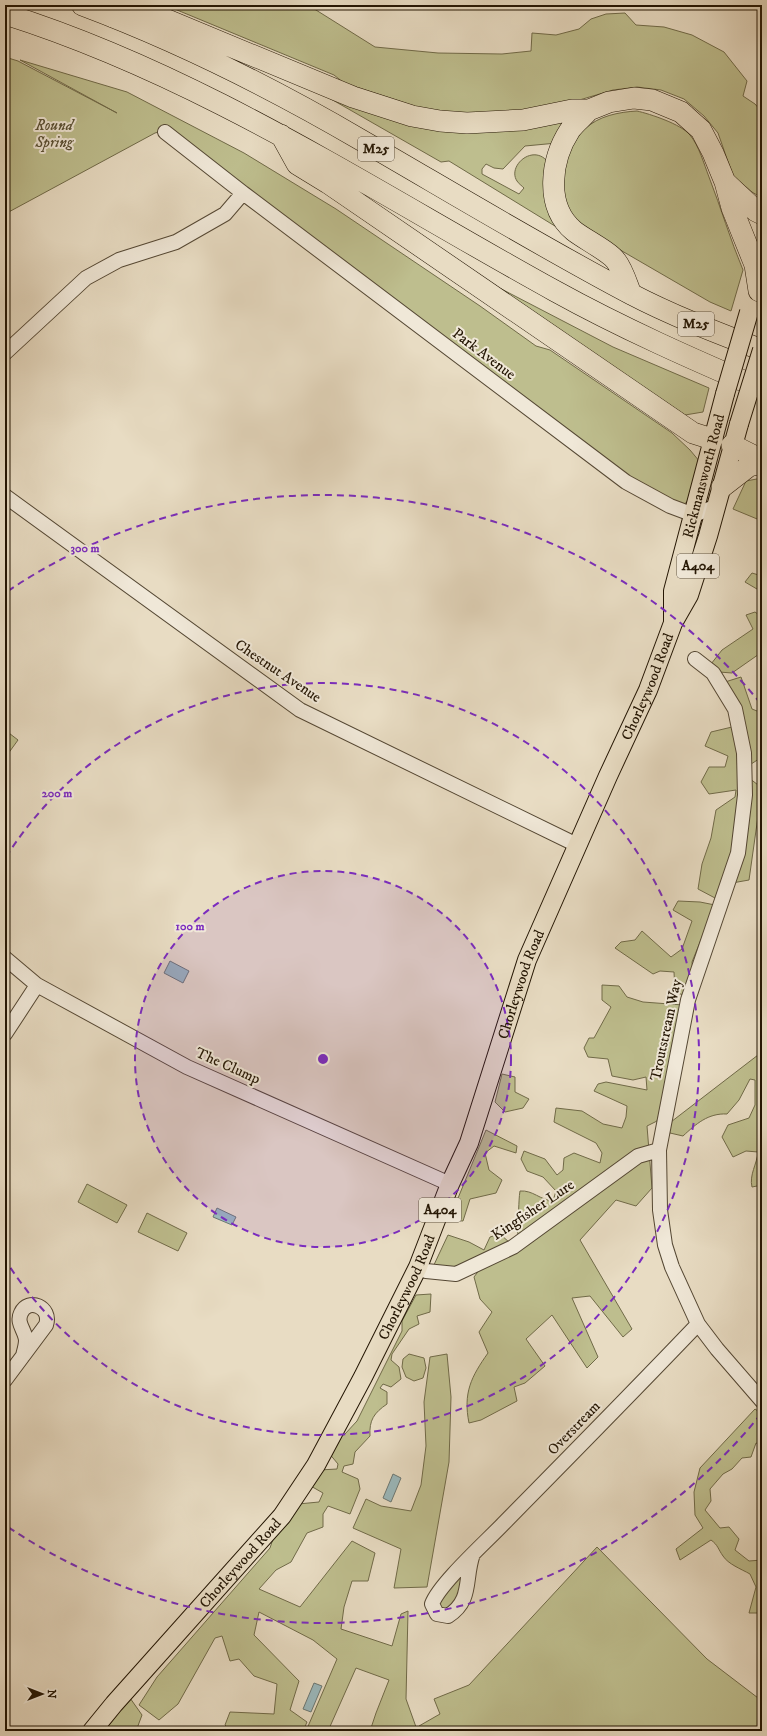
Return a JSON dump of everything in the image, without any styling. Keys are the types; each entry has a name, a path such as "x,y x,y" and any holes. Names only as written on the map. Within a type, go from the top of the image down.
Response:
{"highway":[{"name":"M25","path":"82,5 113,17 220,65 292,102 631,294 760,354"},
{"name":"M25","path":"5,14 46,27 186,87 281,136 593,312 762,390"},
{"name":"M25","path":"113,17 160,17 352,98 412,116 440,121 496,122 523,120 572,110 589,110 609,102 634,98 652,100 681,112 701,130 713,153 725,182 751,207 755,265 761,289"},
{"name":"M25","path":"589,110 571,128 556,159 553,177 554,192 563,217 573,230 616,260 631,294"},
{"path":"281,136 297,164 335,188 693,433 712,439"},
{"path":"751,207 747,222 762,230"},
{"path":"732,445 762,460"},
{"path":"719,496 749,466 762,463"}],"main road":[{"name":"Rickmansworth Road","path":"673,623 673,591 694,514 712,439 730,398 749,312 761,289"},
{"name":"Rickmansworth Road","path":"673,623 689,595 708,536 732,445 760,354"},
{"path":"730,398 742,384 760,354"},
{"path":"712,439 732,445"},
{"name":"Chorleywood Road","path":"92,1731 114,1704 282,1516 316,1465 363,1377 418,1267 450,1184 469,1143 527,960 577,845 648,690 673,623"}],"street":[{"path":"5,353 86,278 119,260 176,242 225,214 242,193 164,132"},
{"name":"Park Avenue","path":"242,193 626,482 670,506 694,514"},
{"name":"Chestnut Avenue","path":"5,496 300,710 577,845"},
{"path":"708,536 694,514 719,496"},
{"name":"Troutstream Way","path":"695,659 713,673 735,709 744,753 745,795 738,852 688,1000 659,1150 660,1210 666,1245 672,1267 698,1324 716,1349 762,1401"},
{"name":"The Clump","path":"5,958 37,985 187,1067 450,1184"},
{"path":"5,1034 37,985"},
{"name":"Kingfisher Lure","path":"418,1267 432,1272 456,1274 513,1247 638,1156 659,1150"},
{"path":"5,1380 23,1356 43,1329 48,1321 46,1312 41,1307 35,1305 30,1305 22,1310 19,1318 26,1340 23,1356"},
{"name":"Overstream","path":"473,1554 698,1324"},
{"path":"21,1326 31,1333 43,1329"}],"green space":[{"path":"165,5 308,5 375,47 438,53 502,54 531,51 532,33 556,35 579,29 591,19 606,14 625,13 636,25 664,27 692,35 724,52 747,81 743,96 755,104 762,112 762,198 752,192 733,176 718,133 704,116 684,99 661,90 637,87 613,90 576,101 500,114 460,113 423,109 344,83 334,75"},
{"name":"Round Spring","path":"5,57 18,61 117,113 20,60 127,92 244,153 336,209 480,306 536,346 550,350 672,433 700,462 690,499 682,506 628,479 166,130 155,133 5,214"},
{"path":"317,91 380,114 571,120 557,143 525,146 503,169 494,168 486,164 482,169 482,174 519,194 524,188 518,182 515,175 518,163 529,156 535,155 542,157 548,162 563,231 449,161 441,162"},
{"path":"637,111 657,117 680,127 690,135 699,150 743,270 731,311 710,302 591,233 574,220 568,209 564,198 562,185 563,173 566,160 577,138 590,125 602,118 623,112"},
{"path":"486,281 613,347 709,388 703,412 685,415"},
{"path":"762,478 762,521 733,509 746,481"},
{"path":"752,573 762,576 762,592 745,582"},
{"path":"755,612 762,617 762,652 732,673 719,672 711,664 722,650 753,629 746,615"},
{"path":"741,677 752,709 762,713 762,757 748,766 749,778 762,788 749,880 732,883 715,898 698,889 702,864 711,838 716,810 735,797 736,790 709,794 701,782 709,767 725,767 728,756 705,746 711,732 732,727 725,682"},
{"path":"5,730 18,740 5,758"},
{"path":"678,901 700,902 715,905 692,962 693,974 686,996 675,992 674,972 660,971 653,974 615,948 621,942 635,940 642,931 671,957 682,949 692,921 673,910"},
{"path":"602,985 619,986 627,997 643,1002 683,1005 668,1083 657,1121 647,1126 652,1188 636,1206 616,1200 580,1240 632,1329 623,1337 590,1296 572,1298 598,1357 587,1368 552,1315 526,1339 545,1366 525,1383 514,1387 517,1401 481,1420 469,1423 467,1403 470,1386 477,1370 488,1353 479,1332 492,1312 480,1299 474,1277 483,1265 455,1271 432,1269 448,1235 469,1242 484,1250 490,1237 500,1234 510,1243 519,1236 515,1227 517,1223 520,1191 529,1192 544,1199 553,1201 556,1191 543,1177 527,1171 521,1159 524,1151 545,1159 557,1175 563,1170 564,1158 574,1153 600,1163 602,1153 596,1143 554,1122 556,1108 582,1111 603,1124 622,1128 626,1117 627,1106 594,1091 598,1084 606,1082 647,1090 646,1077 633,1080 612,1076 608,1059 588,1057 584,1048 589,1038 594,1038 611,1007 602,1000"},
{"path":"758,1055 762,1055 762,1185 752,1187 752,1174 758,1152 746,1151 733,1157 722,1137 728,1125 749,1118 755,1105 755,1080 750,1079 739,1100 727,1114 708,1117 683,1136 670,1133 667,1125"},
{"path":"502,1074 515,1077 515,1092 529,1099 523,1108 505,1112 495,1102"},
{"path":"486,1130 517,1146 516,1153 494,1146 485,1153 489,1170 502,1180 496,1193 470,1199 463,1221 449,1220"},
{"path":"87,1184 127,1205 117,1223 78,1202"},
{"path":"147,1213 187,1233 178,1251 138,1232"},
{"path":"431,1294 430,1312 417,1316 419,1324 409,1329 392,1354 391,1360 399,1367 401,1379 391,1387 383,1384 380,1388 387,1392 387,1404 373,1417 370,1426 370,1436 355,1452 353,1464 344,1466 342,1472 358,1479 360,1489 350,1514 328,1506 323,1514 323,1527 307,1533 291,1562 276,1570 259,1589 300,1607 352,1541 375,1553 368,1581 352,1581 344,1607 341,1629 392,1646 401,1614 408,1611 406,1699 416,1727 413,1731 370,1731 389,1680 356,1668 328,1731 306,1731 337,1659 313,1640 259,1612 254,1635 299,1681 290,1710 307,1722 303,1731 231,1731 225,1725 230,1712 274,1714 277,1684 254,1676 239,1659 230,1661 222,1636 215,1638 178,1704 159,1720 139,1705 157,1677 270,1548 277,1527 298,1504 319,1502 323,1493 309,1485 319,1470 337,1469 338,1464 328,1452 330,1443 345,1434 357,1421 402,1331 402,1321 416,1295"},
{"path":"409,1354 424,1358 426,1368 423,1378 414,1381 406,1377 402,1367 403,1359"},
{"path":"447,1354 451,1397 449,1462 427,1587 394,1588 401,1549 353,1528 366,1499 381,1506 411,1511 421,1485 426,1446 424,1402 430,1357"},
{"path":"755,1409 762,1414 762,1445 756,1443 751,1457 742,1458 732,1469 723,1474 710,1489 711,1501 705,1510 720,1528 729,1527 739,1539 735,1550 749,1561 762,1560 762,1610 760,1613 749,1613 756,1587 750,1574 725,1559 717,1545 711,1540 680,1560 676,1549 703,1528 695,1515 694,1492 700,1468"},
{"path":"597,1547 707,1659 762,1701 762,1731 415,1731 419,1726 440,1714 434,1699 469,1685"},
{"path":"462,1570 463,1587 449,1611 441,1611 437,1600"},
{"path":"130,1698 142,1715 136,1731 95,1731"}],"water":[{"path":"170,961 189,971 183,983 164,973"},
{"path":"217,1208 236,1217 232,1225 213,1217"},
{"path":"393,1474 401,1478 391,1502 383,1498"},
{"path":"314,1683 322,1686 311,1712 303,1709"}]}
